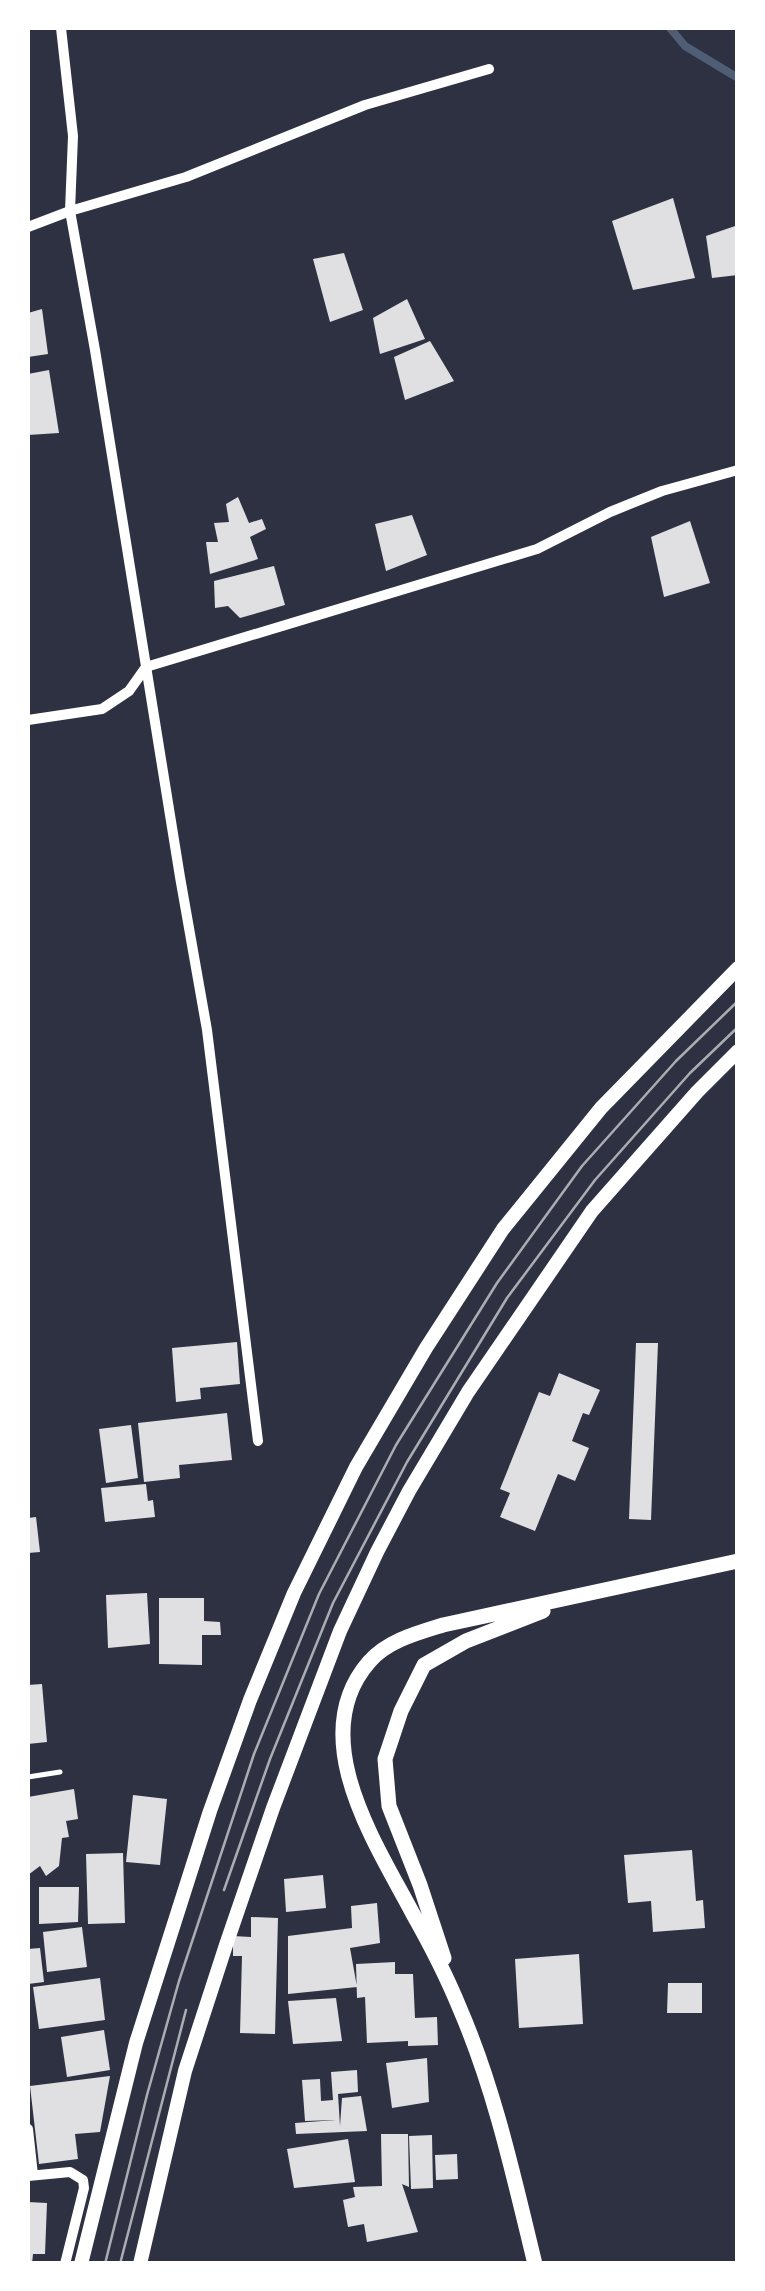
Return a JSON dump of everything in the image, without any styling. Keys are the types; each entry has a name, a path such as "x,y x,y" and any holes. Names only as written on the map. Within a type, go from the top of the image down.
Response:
{"main road":[{"path":"460,2007 368,1832 349,1782 342,1737 354,1685 370,1661 386,1648 442,1625 738,1561"},
{"path":"535,2264 486,2075 389,1806 385,1759 401,1711 424,1665 466,1641 589,1594"}],"street":[{"path":"60,28 72,136 70,211 207,1030 258,1442"},
{"path":"28,227 186,177 366,105 489,69"},
{"path":"28,720 102,708 129,690 146,667 537,550 610,512 662,491 738,470"},
{"path":"81,2264 136,2043 210,1811 294,1593 356,1468 426,1348 503,1229 601,1108 738,968"},
{"path":"140,2264 185,2072 226,1945 340,1631 377,1552 468,1392 592,1212 738,1051"},
{"path":"28,2129 30,2175 70,2172 83,2180 64,2264"}],"lane":[{"path":"28,1777 60,1772"}],"building":[{"path":"673,198 695,278 633,290 612,221"},
{"path":"738,225 738,275 712,278 706,236"},
{"path":"344,253 363,310 330,322 313,259"},
{"path":"407,299 425,339 380,354 373,318"},
{"path":"42,309 48,354 28,357 28,313"},
{"path":"430,341 454,381 405,400 394,357"},
{"path":"49,370 59,433 28,435 28,374"},
{"path":"238,497 249,523 262,519 266,529 250,537 258,559 210,574 206,542 218,542 214,523 229,522 226,504"},
{"path":"412,515 427,555 386,571 375,524"},
{"path":"690,521 710,583 664,597 651,537"},
{"path":"274,566 285,605 240,618 228,606 215,608 214,581"},
{"path":"237,1342 240,1384 200,1388 201,1399 176,1402 172,1348"},
{"path":"636,1343 658,1343 651,1520 629,1519"},
{"path":"559,1373 600,1390 589,1415 583,1413 572,1441 589,1448 575,1481 558,1474 535,1531 500,1517 510,1493 500,1489 539,1392 550,1396"},
{"path":"227,1413 232,1460 179,1465 180,1478 144,1482 138,1423"},
{"path":"131,1425 138,1478 106,1483 99,1429"},
{"path":"146,1484 155,1517 105,1522 101,1488"},
{"path":"36,1517 40,1552 28,1553 28,1518"},
{"path":"147,1593 150,1644 108,1648 106,1595"},
{"path":"159,1598 204,1598 204,1621 220,1622 221,1635 202,1635 202,1665 159,1664"},
{"path":"42,1684 47,1742 28,1744 28,1685"},
{"path":"74,1789 78,1819 66,1821 69,1837 62,1838 59,1866 46,1876 40,1866 28,1875 28,1797"},
{"path":"133,1795 167,1799 160,1865 126,1862"},
{"path":"692,1850 696,1901 703,1900 705,1928 653,1932 651,1901 628,1903 624,1855"},
{"path":"123,1853 125,1923 88,1924 86,1854"},
{"path":"323,1875 326,1908 286,1912 284,1879"},
{"path":"39,1887 79,1887 78,1922 39,1924"},
{"path":"377,1903 380,1943 350,1948 357,1987 288,1994 288,1936 352,1928 351,1906"},
{"path":"251,1917 278,1918 275,2034 240,2033 242,1956 233,1956 233,1936 251,1937"},
{"path":"82,1927 87,1967 47,1972 43,1932"},
{"path":"40,1948 44,1982 28,1984 28,1949"},
{"path":"579,1954 583,2024 519,2028 515,1959"},
{"path":"395,1962 395,1974 413,1974 415,2018 437,2017 438,2045 408,2046 408,2041 367,2043 365,1997 357,1998 356,1964"},
{"path":"100,1978 105,2020 39,2029 33,1987"},
{"path":"668,1983 702,1983 702,2013 667,2013"},
{"path":"336,1998 342,2041 293,2044 288,2001"},
{"path":"104,2030 110,2070 67,2077 61,2037"},
{"path":"427,2058 429,2102 392,2108 386,2063"},
{"path":"357,2070 358,2092 338,2094 340,2126 342,2098 361,2096 367,2131 296,2134 295,2123 336,2120 305,2121 302,2080 320,2079 321,2101 333,2100 331,2072"},
{"path":"110,2076 100,2132 75,2134 78,2159 39,2164 30,2086"},
{"path":"381,2134 408,2134 409,2187 402,2184 418,2232 367,2242 364,2224 348,2227 343,2200 355,2197 353,2187 382,2186"},
{"path":"432,2135 433,2188 411,2189 409,2136"},
{"path":"348,2139 355,2182 294,2188 287,2149"},
{"path":"457,2154 458,2179 436,2180 435,2155"},
{"path":"28,2202 47,2203 45,2254 33,2254 32,2264 28,2264"}],"waterway":[{"path":"670,28 685,46 738,78"}],"tram line":[{"path":"105,2264 179,1981 254,1754 319,1594 396,1445 497,1283 582,1166 676,1061 738,1001"},
{"path":"224,1890 270,1759 333,1603 407,1462 507,1298 595,1180 690,1073 738,1027"},
{"path":"120,2264 186,2010"}]}
